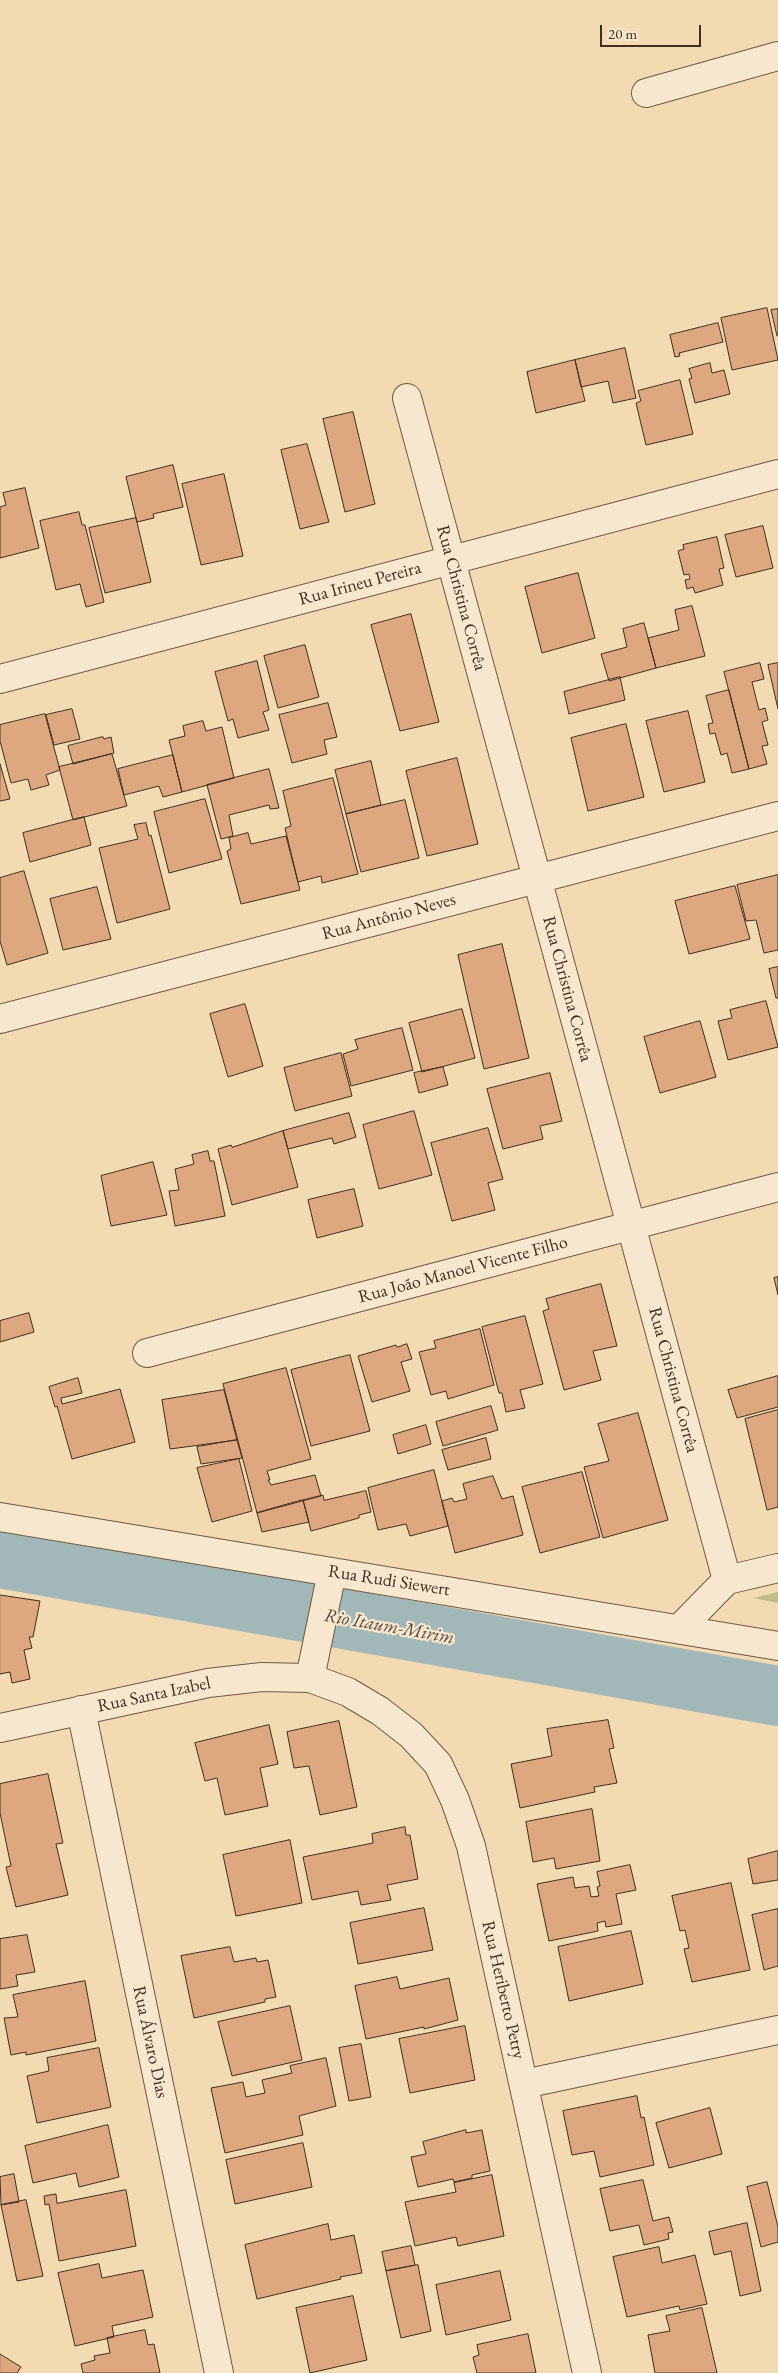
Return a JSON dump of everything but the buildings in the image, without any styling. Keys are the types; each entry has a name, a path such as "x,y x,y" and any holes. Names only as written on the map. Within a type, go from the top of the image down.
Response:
{"street":[{"path":"646,93 778,56"},
{"name":"Rua Christina Corrêa","path":"407,398 727,1580"},
{"name":"Rua Irineu Pereira","path":"0,679 778,474"},
{"name":"Rua Antônio Neves","path":"0,1019 778,816"},
{"name":"Rua João Manoel Vicente Filho","path":"147,1353 778,1187"},
{"name":"Rua Rudi Siewert","path":"0,1517 679,1628 778,1646"},
{"path":"679,1628 727,1580 778,1568"},
{"path":"310,1678 332,1572"},
{"name":"Rua Santa Izabel","path":"0,1728 208,1683 262,1677 310,1678"},
{"name":"Rua Heriberto Petry","path":"310,1678 348,1692 380,1711 411,1735 438,1764 455,1800 471,1846 587,2373"},
{"name":"Rua Álvaro Dias","path":"81,1710 219,2373"},
{"path":"524,2084 778,2030"}],"shaded area":[{"path":"778,1592 778,1603 753,1598"}],"waterway":[{"name":"Rio Itaum-Mirim","path":"0,1558 778,1696"}]}
